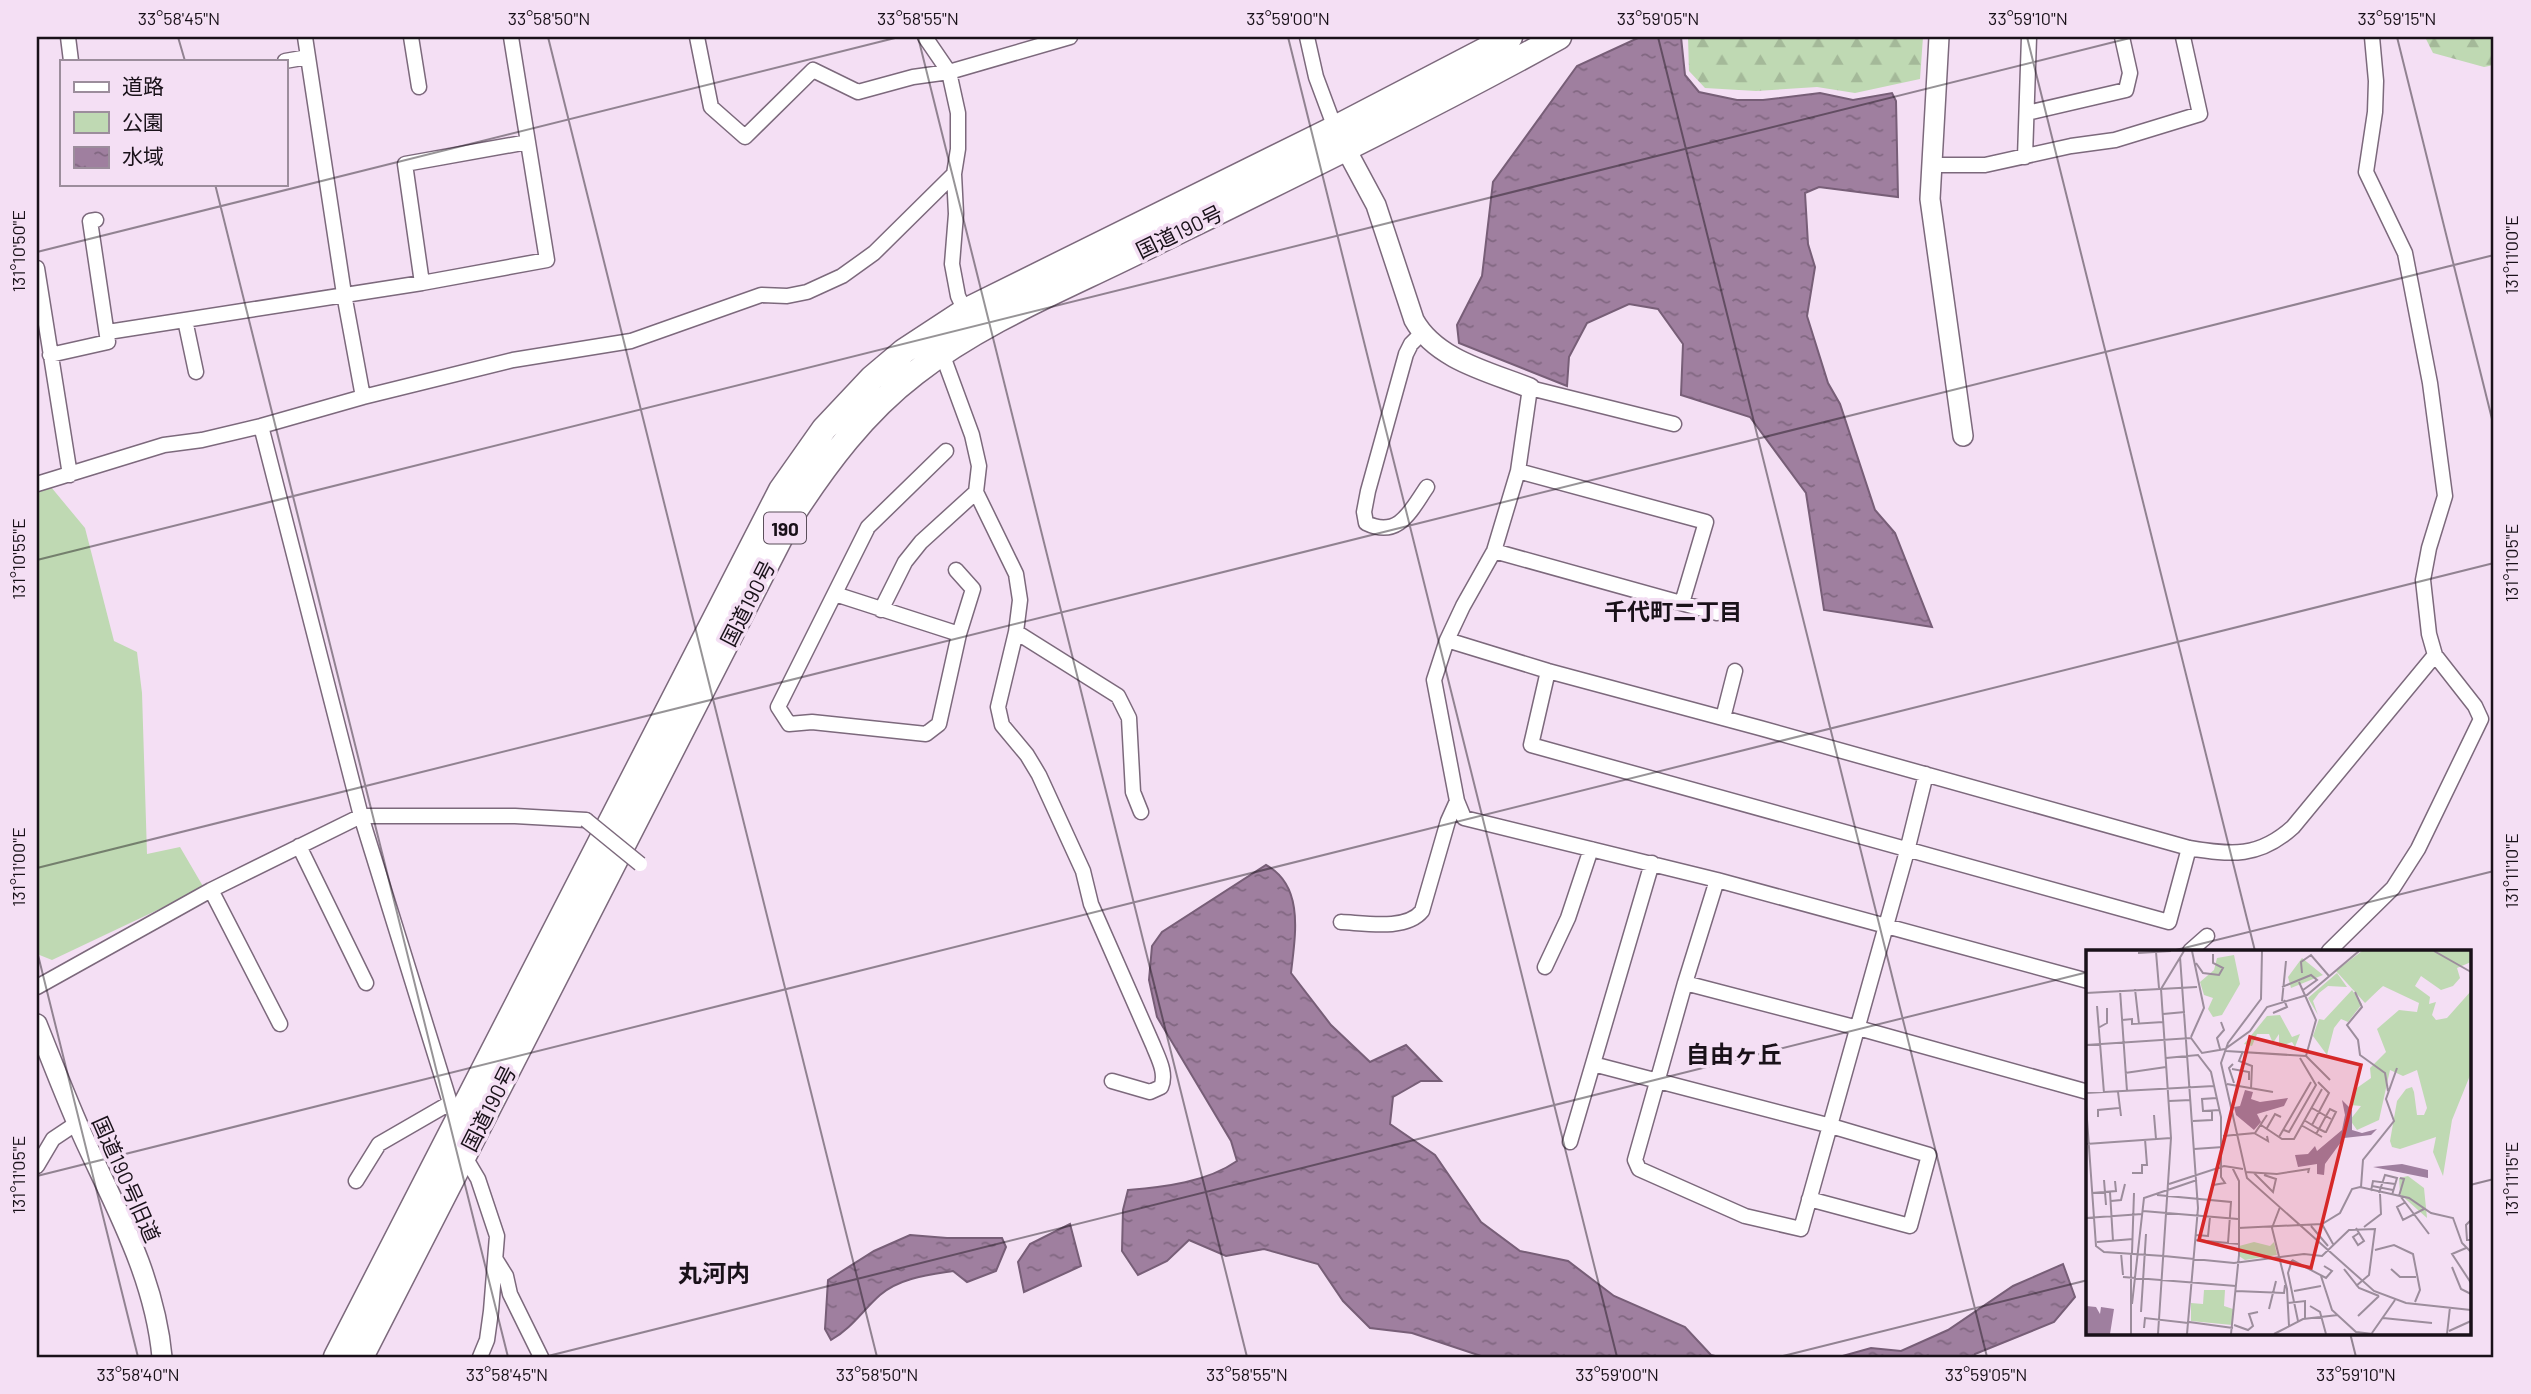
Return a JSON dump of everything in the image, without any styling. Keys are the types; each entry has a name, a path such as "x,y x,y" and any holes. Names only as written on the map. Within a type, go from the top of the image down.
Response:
{"highway":[{"name":"国道190号","path":"335,1357 453,1114 781,490 824,429 847,403 904,351 937,343 1001,319 1341,138 1510,37"},
{"name":"国道190号","path":"362,1357 791,517 822,471 862,422 965,311 1559,37"}],"street":[{"path":"68,37 71,60"},
{"path":"305,37 344,294 363,397"},
{"path":"411,37 419,87"},
{"path":"108,332 422,283 547,260 511,37"},
{"path":"697,37 711,107 745,137 813,70 858,92 913,77 949,72 1070,37"},
{"path":"925,37 949,72 958,113 952,264 958,296 965,311"},
{"path":"1307,37 1316,77 1341,138 1376,205 1414,320 1422,333 1451,355 1530,388 1674,425"},
{"path":"1939,37 1930,199 1963,436"},
{"path":"2025,157 2029,37"},
{"path":"2027,113 2126,90 2130,73 2122,37"},
{"path":"1933,165 1985,165 2071,146 2115,140 2200,114 2183,37"},
{"path":"2330,950 2393,888 2488,719 2435,655 2429,634 2423,580 2428,548 2445,496 2430,383 2405,253 2366,172 2375,112 2376,81 2372,37"},
{"path":"287,61 308,57"},
{"path":"422,283 405,164 528,142"},
{"path":"37,484 164,445 202,440 261,426 363,397 513,360 631,341 761,295 787,296 807,292 842,276 874,253 954,174"},
{"path":"50,355 108,342 90,221 96,220"},
{"path":"37,268 70,475"},
{"path":"186,320 196,372"},
{"path":"1422,333 1406,354 1368,491 1364,512 1366,523 1383,528 1399,524 1427,487"},
{"path":"937,343 972,435 979,466 976,492 1016,574 1020,600 1016,632 998,707 1002,725 1027,755 1039,775 1083,872 1091,904 1153,1045 1164,1080 1156,1091 1150,1092 1112,1081"},
{"path":"1530,388 1518,471 1494,551 1447,640 1434,680 1457,801 1464,818 1652,863 2086,980"},
{"path":"261,426 361,816 453,1114 463,1157 478,1179 497,1236 487,1340 480,1357"},
{"path":"946,451 868,527 778,707 789,724 813,722 926,734 939,724 972,589 956,570"},
{"path":"1518,471 1706,522 1682,603"},
{"path":"881,610 905,562 921,542 976,492"},
{"path":"1494,551 1717,613"},
{"path":"835,594 959,634"},
{"path":"1016,632 1118,696 1129,718 1133,792 1141,812"},
{"path":"1447,640 1548,671 2189,848 2230,855 2247,853 2280,838 2293,827 2435,655"},
{"path":"1548,671 1531,745 1907,851 2169,922 2189,848"},
{"path":"1723,718 1735,671"},
{"path":"1717,880 1635,1160 1639,1169 1745,1216 1801,1230 1926,774"},
{"path":"1341,922 1404,922 1418,916 1457,801"},
{"path":"37,987 211,890 361,816 515,816 586,820 640,864"},
{"path":"299,846 366,983"},
{"path":"1545,967 1568,918 1591,849"},
{"path":"1570,1142 1652,863"},
{"path":"211,890 280,1024"},
{"path":"2191,950 2207,936"},
{"path":"1685,983 2086,1091"},
{"name":"国道190号旧道","path":"37,1024 77,1123 147,1278 162,1357"},
{"path":"1593,1064 1831,1126 1929,1155 1910,1226 1810,1199"},
{"path":"356,1181 379,1144 453,1114"},
{"path":"39,1156 53,1139 77,1123"},
{"path":"496,1260 506,1276 510,1294 541,1357"}],"green space":[{"path":"1688,37 1923,37 1920,79 1855,93 1817,87 1756,91 1705,88 1689,71"},
{"path":"2425,37 2494,37 2494,65 2484,67 2433,53"},
{"path":"51,487 85,528 114,641 137,652 142,693 147,854 180,847 204,888 52,960 37,954 37,490"}],"water":[{"path":"1640,37 1681,37 1685,75 1699,92 1737,100 1763,100 1820,93 1853,100 1892,93 1896,101 1898,197 1819,187 1805,193 1808,244 1815,267 1807,316 1828,383 1840,404 1875,510 1895,533 1932,627 1824,610 1806,493 1750,417 1681,395 1683,344 1658,309 1629,304 1587,323 1569,357 1567,386 1459,343 1457,325 1482,276 1493,182 1577,66"},
{"path":"1266,865 1278,874 1292,899 1295,928 1291,973 1331,1025 1370,1062 1406,1045 1441,1081 1421,1081 1393,1097 1390,1124 1435,1155 1481,1222 1520,1251 1568,1261 1614,1296 1685,1327 1711,1355 1719,1357 1484,1357 1412,1333 1370,1328 1343,1301 1318,1264 1264,1249 1226,1256 1189,1240 1167,1261 1138,1275 1122,1251 1123,1210 1128,1190 1199,1179 1237,1161 1231,1141 1157,1017 1149,980 1152,946 1162,932"},
{"path":"1070,1224 1081,1266 1024,1292 1018,1262 1030,1244"},
{"path":"910,1235 1002,1238 1006,1247 996,1271 967,1282 953,1271 915,1278 888,1289 831,1340 825,1329 828,1280 874,1251"},
{"path":"2063,1264 2075,1297 2054,1322 1975,1354 1975,1357 1839,1357 1871,1348 1901,1351 1948,1330 2013,1286"}],"district":[{"name":"千代町二丁目","path":"1673,611"},
{"name":"自由ヶ丘","path":"1734,1053"},
{"name":"丸河内","path":"714,1272"}]}
